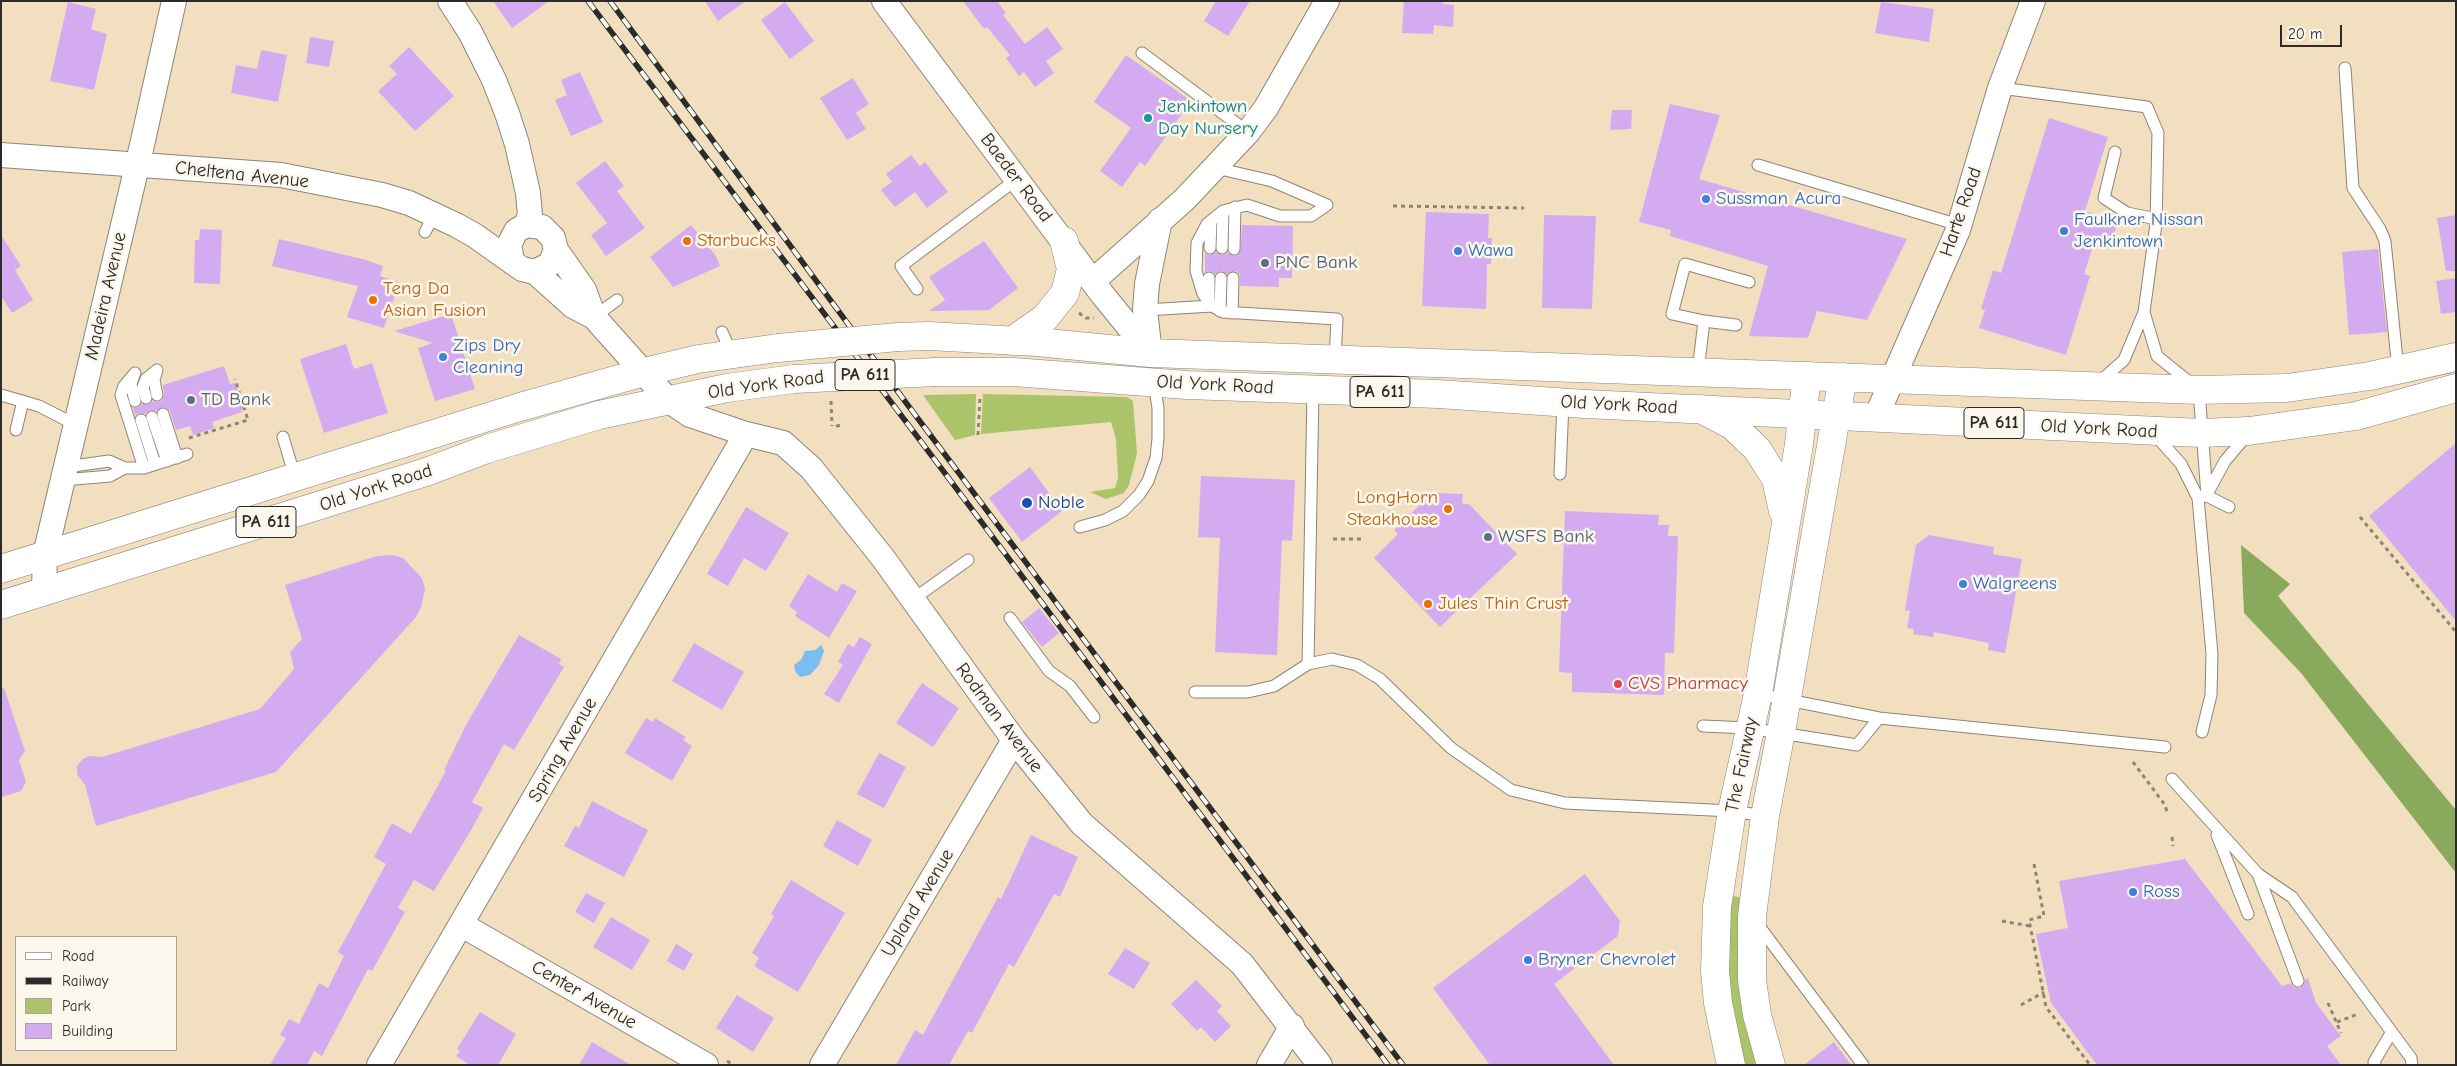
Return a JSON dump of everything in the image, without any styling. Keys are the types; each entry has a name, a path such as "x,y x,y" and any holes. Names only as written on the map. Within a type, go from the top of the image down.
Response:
{"main road":[{"path":"1012,341 1045,318 1065,293 1071,269 1064,241"},
{"name":"Old York Road","path":"1,569 296,477 414,433 520,407 644,372 727,343 778,348 871,338 929,336 1150,353 2199,390 2287,388 2370,376 2456,357"},
{"name":"Old York Road","path":"1,604 426,472 528,436 599,415 668,400 794,378 936,372 1013,372 1154,383 1438,394 1563,403 2152,432 2250,431 2356,416 2456,388"},
{"name":"The Fairway","path":"1731,1065 1718,1003 1714,943 1717,907 1732,811 1758,694 1803,414 1807,376"},
{"name":"The Fairway","path":"1771,1065 1758,1015 1752,980 1752,916 1765,816 1843,377"},
{"path":"1701,410 1733,426 1749,439 1769,465 1780,496 1784,515 1783,538"}],"street":[{"name":"Madeira Avenue","path":"44,591 45,556 174,1"},
{"path":"450,1 470,32 494,80 514,136 525,175 530,207 524,243"},
{"name":"Baeder Road","path":"884,1 1093,281 1150,353"},
{"path":"1093,281 1216,168 1248,132 1266,108 1328,1"},
{"name":"Harte Road","path":"1876,417 1960,225 2000,88 2029,2"},
{"name":"Cheltena Avenue","path":"1,155 281,175 382,195 409,203 430,224 474,235 524,243 584,290 594,317"},
{"path":"1154,383 1145,310 1147,284 1160,220"},
{"name":"Cheltena Avenue","path":"524,243 550,264 535,272 573,306 594,317 668,400"},
{"name":"Rodman Avenue","path":"668,400 690,415 746,434 784,443 811,468 883,558 1014,740 1082,824 1242,964 1292,1026 1320,1065"},
{"name":"Spring Avenue","path":"379,1065 746,434"},
{"name":"Upland Avenue","path":"822,1065 1014,740"},
{"name":"Center Avenue","path":"462,925 706,1065"},
{"path":"1268,1065 1292,1026"}],"lane":[{"path":"1142,52 1248,132"},
{"path":"2345,68 2353,188 2380,229 2385,241 2398,370"},
{"path":"2000,88 2147,107 2158,133 2156,219 2144,312 2124,360 2094,386"},
{"path":"2115,152 2104,198 2127,214 2156,219"},
{"path":"1758,165 1960,225"},
{"path":"1214,306 1203,294 1196,271 1197,243 1211,222 1223,210 1247,204 1280,216 1311,216 1328,205 1272,180 1216,168"},
{"path":"917,289 901,266 1017,179"},
{"path":"1234,249 1235,207"},
{"path":"1211,222 1216,248 1223,210"},
{"path":"1736,325 1704,322 1672,314 1686,264 1749,282"},
{"path":"1209,278 1214,306"},
{"path":"1214,306 1221,278"},
{"path":"1232,313 1233,278"},
{"path":"594,317 617,300"},
{"path":"1145,310 1214,306 1232,313 1337,318 1335,360"},
{"path":"2144,312 2157,356 2199,390 2202,432 2202,497 2212,654 2211,695 2202,732"},
{"path":"1698,371 1704,322"},
{"path":"157,370 146,379 143,387 146,398 132,384 135,373 124,386 121,395 166,461"},
{"path":"1080,527 1105,520 1123,511 1139,495 1148,481 1156,458 1158,438 1158,408 1154,383"},
{"path":"1308,664 1313,390"},
{"path":"1,395 38,406 76,425"},
{"path":"16,430 23,401"},
{"path":"1560,474 1563,403"},
{"path":"166,461 152,417 166,461"},
{"path":"2202,497 2226,461 2250,431"},
{"path":"2152,432 2181,464 2202,497 2229,507"},
{"path":"283,437 296,477"},
{"path":"64,474 110,476 125,468 166,461"},
{"path":"912,600 968,560"},
{"path":"1010,618 1049,671 1070,686 1094,717"},
{"path":"1195,692 1248,692 1274,686 1308,664 1332,659 1357,665 1380,679 1451,748 1511,790 1565,804 1732,811 1765,816"},
{"path":"1758,694 1879,718 2165,747"},
{"path":"1703,726 1749,728 1857,745 1879,718"},
{"path":"2172,779 2258,874 2292,897 2372,1008 2411,1058 2412,1065"},
{"path":"2215,828 2248,914"},
{"path":"2258,874 2298,981"},
{"path":"1752,916 1863,1065"},
{"path":"2374,1065 2391,1033"}],"path":[{"path":"1393,206 1524,208"},
{"path":"180,441 248,420 235,379"},
{"path":"978,436 980,390"},
{"path":"831,399 834,426 844,425"},
{"path":"2360,517 2456,632"},
{"path":"1334,539 1363,539"},
{"path":"2133,762 2165,805 2168,815"},
{"path":"2172,837 2173,846"},
{"path":"2034,864 2044,916 2029,920 2046,1007 2090,1065"},
{"path":"2002,921 2030,926"},
{"path":"2021,1005 2044,992"},
{"path":"2328,1003 2341,1033"},
{"path":"2337,1022 2372,1008"}],"green space":[{"path":"976,394 975,435 955,440 923,395"},
{"path":"983,394 1127,397 1133,401 1137,453 1129,485 1124,493 1106,499 1090,492 1115,488 1118,478 1116,439 1111,422 981,434"},
{"path":"2241,545 2290,584 2278,596 2456,810 2456,873 2301,673 2244,613"},
{"path":"1732,896 1739,897 1745,923 1763,1065 1746,1065 1735,1030 1727,968 1728,925"}],"water":[{"path":"821,645 824,651 819,665 810,675 800,677 795,671 794,665 801,660 805,651 815,650"}],"building":[{"path":"493,1 549,1 512,28"},
{"path":"705,1 746,1 718,21"},
{"path":"963,1 997,1 1006,13 1003,15 1025,44 1047,27 1063,49 1046,61 1054,73 1035,87 1024,72 1019,76 1006,58 1010,55 987,27 984,29"},
{"path":"1216,1 1250,1 1228,36 1204,21"},
{"path":"1404,1 1443,1 1443,4 1454,5 1453,27 1434,25 1433,34 1402,33"},
{"path":"68,2 96,9 91,29 107,34 94,90 50,81"},
{"path":"785,2 814,41 790,59 761,20"},
{"path":"1881,2 1934,9 1929,42 1875,33"},
{"path":"310,37 334,41 329,67 306,63"},
{"path":"409,47 454,96 415,131 378,91 397,74 389,66"},
{"path":"261,50 287,55 278,102 231,93 236,65 257,69"},
{"name":"Jenkintown Day Nursery","path":"1126,55 1191,101 1145,166 1140,162 1122,187 1100,171 1131,128 1094,102"},
{"path":"580,72 603,122 571,136 555,100 567,95 561,80"},
{"path":"853,78 869,104 856,113 866,129 847,140 820,98"},
{"name":"Sussman Acura","path":"1670,104 1720,115 1699,179 1907,239 1867,320 1817,311 1808,338 1749,336 1768,266 1670,236 1671,230 1639,222"},
{"path":"1612,110 1632,110 1631,129 1610,130"},
{"name":"Faulkner Nissan Jenkintown","path":"2049,118 2108,137 2085,211 2118,222 2111,245 2095,240 2084,274 2090,276 2066,355 1979,328 1985,310 1981,309 1993,270 2001,273"},
{"path":"911,155 920,166 925,162 948,192 927,208 915,192 895,207 881,190 892,182 886,174"},
{"path":"605,161 624,186 617,191 645,228 606,256 591,235 607,223 576,183"},
{"name":"Wawa","path":"1426,212 1489,214 1488,238 1492,238 1491,264 1487,264 1486,309 1422,306"},
{"path":"1544,215 1596,216 1592,309 1542,308"},
{"path":"2456,215 2456,271 2446,271 2437,218"},
{"name":"Starbucks","path":"691,225 716,256 720,266 673,287 650,257"},
{"name":"PNC Bank","path":"1242,225 1293,226 1292,278 1279,278 1279,287 1240,286 1240,275 1236,271 1227,274 1222,271 1215,274 1209,271 1205,272 1205,254 1210,255 1216,252 1222,255 1228,253 1234,256 1240,253"},
{"path":"200,229 222,230 220,284 194,283 195,240 199,240"},
{"path":"1,235 21,266 15,270 33,300 12,313 1,296"},
{"path":"279,239 366,260 383,266 380,276 399,282 384,328 347,317 358,286 272,266"},
{"path":"984,241 1018,288 989,310 929,311 945,300 929,277"},
{"path":"2378,249 2387,332 2349,335 2342,252"},
{"path":"2456,278 2456,312 2441,314 2436,281"},
{"name":"Zips Dry Cleaning","path":"451,314 475,389 435,401 418,348 433,343 394,331"},
{"path":"346,344 354,369 372,363 388,413 324,433 300,359"},
{"name":"TD Bank","path":"224,366 230,384 235,383 244,409 241,410 242,412 212,422 214,428 193,435 190,426 176,430 170,411 164,407 156,411 150,410 145,414 139,413 135,415 133,408 162,400 164,394 163,385"},
{"path":"2456,443 2456,621 2369,516"},
{"path":"1030,467 1062,511 1022,542 989,498"},
{"path":"1201,476 1295,480 1292,541 1282,540 1277,655 1215,652 1220,538 1198,537"},
{"path":"1434,493 1463,494 1462,503 1470,505 1517,554 1440,627 1374,558 1398,534 1394,530 1422,503 1434,504"},
{"path":"746,507 789,533 766,571 744,558 728,586 707,574"},
{"name":"CVS Pharmacy","path":"1565,511 1659,515 1658,525 1669,525 1668,536 1678,536 1674,653 1665,653 1664,695 1572,692 1572,673 1559,672"},
{"name":"Walgreens","path":"1929,535 1994,547 1993,554 2022,559 2005,653 1988,650 1989,643 1934,632 1933,637 1913,634 1914,629 1907,628 1910,611 1905,610 1916,545"},
{"path":"392,555 403,558 422,578 425,589 421,607 416,617 276,772 96,826 85,785 77,774 77,766 83,759 89,756 102,757 260,709 294,669 290,652 302,639 285,585 377,556"},
{"path":"808,574 837,592 842,583 857,591 829,638 795,616 797,612 789,606"},
{"path":"1039,608 1059,633 1042,647 1022,622"},
{"path":"519,635 561,659 559,664 564,667 514,750 504,744 472,802 483,808 470,832 434,891 414,880 398,908 405,912 372,971 368,969 322,1056 314,1051 307,1065 270,1065 286,1038 280,1035 289,1019 299,1024 319,983 328,988 344,956 338,952 386,864 374,857 392,823 411,834 446,771 444,770 467,723"},
{"path":"860,637 872,644 839,703 824,694 843,665 838,662 848,644 854,647"},
{"path":"694,643 744,672 722,710 672,681"},
{"path":"922,683 959,708 933,747 896,723"},
{"path":"4,688 25,751 19,760 26,782 21,791 1,797 1,689"},
{"path":"646,718 653,722 655,718 686,737 683,740 692,746 672,781 625,753"},
{"path":"879,753 906,767 884,808 857,794"},
{"path":"592,801 648,830 624,877 564,846 575,826 579,828"},
{"path":"837,820 872,840 858,866 823,846"},
{"path":"1031,835 1078,857 1060,897 1054,894 1014,967 1009,964 972,1033 968,1031 949,1065 896,1065 915,1030 923,1035 998,897 1001,899"},
{"path":"2185,859 2282,986 2291,983 2294,987 2300,988 2304,985 2305,979 2308,978 2316,1003 2341,1036 2327,1046 2341,1065 2097,1065 2051,1003 2036,934 2068,928 2059,881"},
{"name":"Bryner Chevrolet","path":"1585,874 1620,921 1618,936 1554,984 1614,1065 1490,1065 1433,988"},
{"path":"791,880 845,913 798,992 754,966 759,958 752,953 774,916 771,914"},
{"path":"586,893 605,903 594,923 575,912"},
{"path":"611,917 650,940 632,970 593,947"},
{"path":"676,944 693,954 684,971 667,961"},
{"path":"1125,948 1150,963 1134,989 1108,974"},
{"path":"1196,980 1222,1006 1217,1011 1231,1026 1215,1042 1201,1027 1197,1031 1171,1004"},
{"path":"737,995 774,1018 753,1052 716,1028"},
{"path":"480,1012 516,1034 498,1065 470,1065 456,1056 460,1051 457,1049"},
{"path":"592,1042 631,1065 579,1065"},
{"path":"1834,1042 1851,1065 1804,1065"}],"railway":[{"path":"588,1 1388,1065"},
{"path":"610,1 907,404 1403,1065"}],"place":[{"name":"Jenkintown Day Nursery","path":"1148,118"},
{"name":"Sussman Acura","path":"1706,199"},
{"name":"Faulkner Nissan Jenkintown","path":"2064,231"},
{"name":"Starbucks","path":"687,241"},
{"name":"Wawa","path":"1458,251"},
{"name":"PNC Bank","path":"1265,263"},
{"name":"Teng Da Asian Fusion","path":"373,300"},
{"name":"Zips Dry Cleaning","path":"443,357"},
{"name":"TD Bank","path":"191,400"},
{"name":"Noble","path":"1027,503"},
{"name":"LongHorn Steakhouse","path":"1448,509"},
{"name":"WSFS Bank","path":"1488,537"},
{"name":"Walgreens","path":"1963,584"},
{"name":"Jules Thin Crust","path":"1428,604"},
{"name":"CVS Pharmacy","path":"1618,684"},
{"name":"Ross","path":"2133,892"},
{"name":"Bryner Chevrolet","path":"1528,960"}]}
